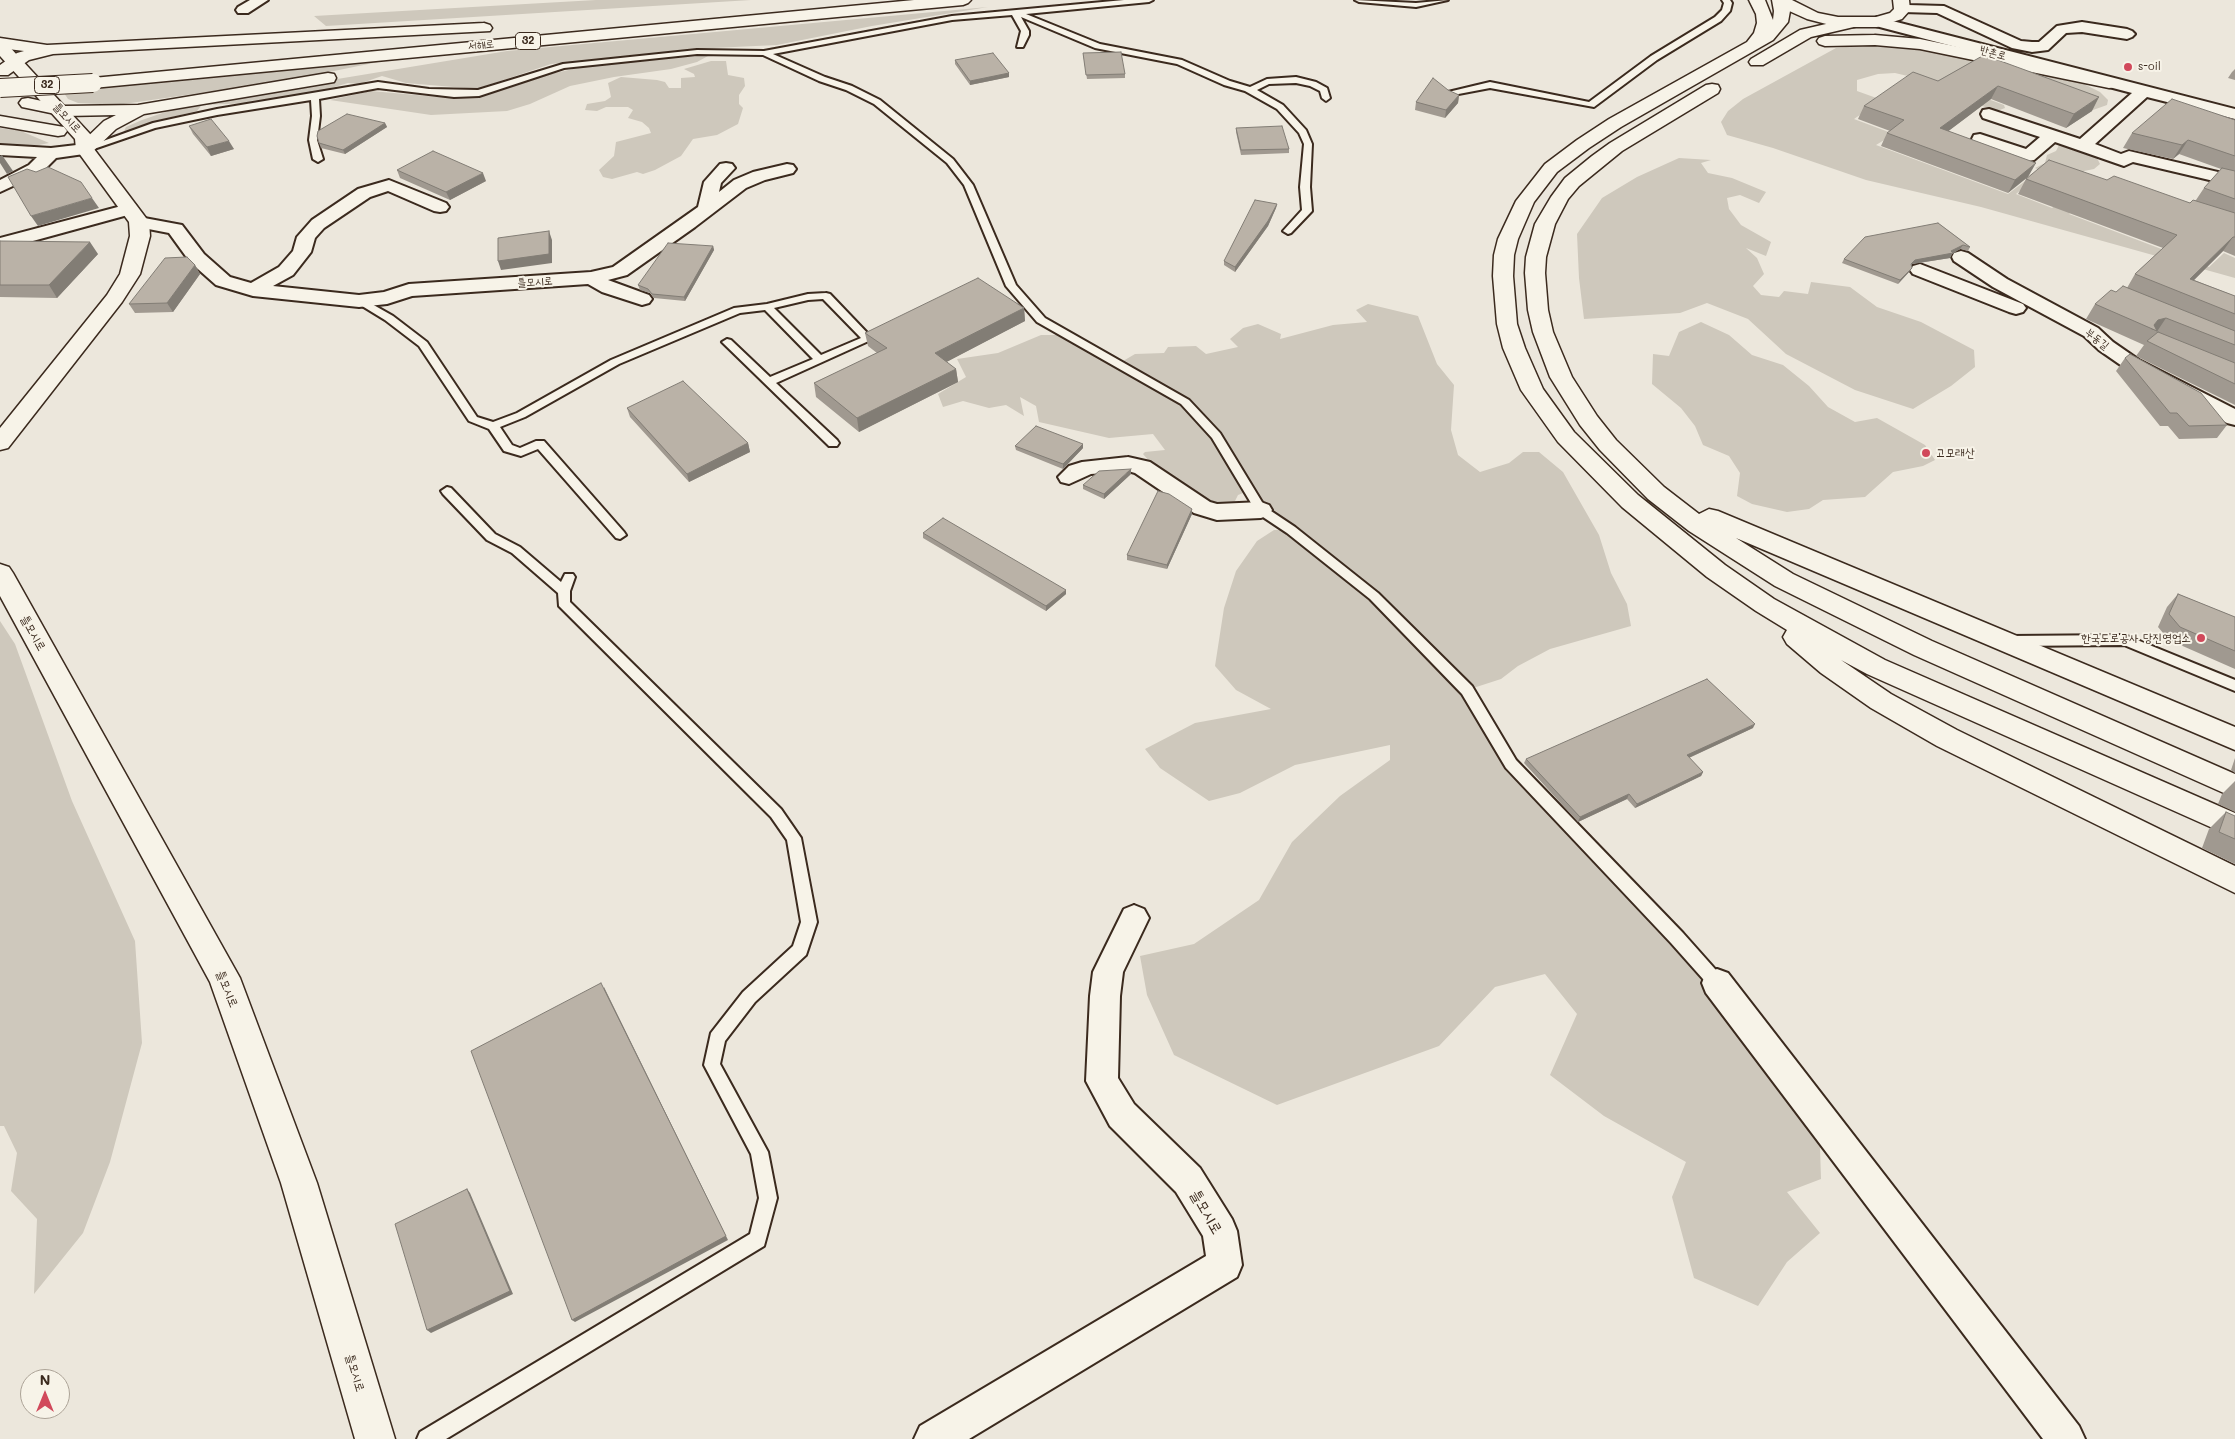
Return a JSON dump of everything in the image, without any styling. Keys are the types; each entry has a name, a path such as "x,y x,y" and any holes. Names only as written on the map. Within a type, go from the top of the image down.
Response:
{"main road":[{"name":"서해로","path":"0,88 864,0"},
{"name":"서해로","path":"5,66 89,78 567,37 963,0"},
{"path":"1757,0 1764,14 1765,23 1762,34 1762,49"},
{"path":"1781,0 1780,22 1762,49 1616,147 1584,172 1560,197 1545,224 1540,240 1535,273 1538,310 1543,332 1561,377 1588,420 1608,445 1656,493 1712,534 1784,580 1923,648 2235,787"},
{"name":"반촌로","path":"1781,0 1796,10 1813,16 1852,23 1878,22 1898,14 1904,4"},
{"path":"535,25 673,18"},
{"path":"1852,23 1806,33 1762,49 1615,123 1565,156 1551,168 1525,202 1516,220 1504,255 1504,302 1507,324 1521,368 1546,412 1566,437 1605,477 1667,532 1830,666 1881,701 1947,738 2235,880"},
{"path":"0,45 28,48 62,48 496,27"},
{"path":"27,101 59,110 109,111 151,108 567,37"},
{"path":"1762,49 1829,41 1875,40 1902,42 1943,48 2110,84"},
{"name":"틀모시로","path":"0,45 5,66 39,88 84,138 85,149 134,215"},
{"path":"62,48 23,56 5,66 27,101 70,142 85,149 110,125 151,108"},
{"path":"0,111 27,101 39,88"},
{"path":"0,122 58,131"},
{"path":"0,443 115,298 130,274 140,236 134,215"},
{"path":"1656,493 1725,525 2006,641 2235,739"},
{"path":"1716,571 1790,620 1876,666 2235,826"},
{"name":"틀모시로","path":"0,573 224,978 299,1183 375,1439"}],"street":[{"path":"243,10 261,0"},
{"path":"1904,4 1939,9 1953,14 2017,45 2043,47 2062,30 2082,27 2127,34"},
{"name":"반촌로","path":"1904,4 1930,22 1950,32 2110,84"},
{"name":"반촌로","path":"1878,22 2110,84 2235,114"},
{"path":"2083,146 2143,92"},
{"path":"1989,114 2083,146 2127,168 2129,156 2235,181"},
{"path":"1980,139 2028,156 2052,136"},
{"path":"0,150 51,153 85,149"},
{"path":"0,187 35,169 51,153"},
{"path":"707,209 708,197 713,182 726,168"},
{"name":"틀모시로","path":"134,215 175,229 197,258 223,281 253,290 358,301 387,298 409,290 590,278 620,270 740,184 758,176 787,169"},
{"path":"253,290 286,271 302,252 306,237 318,224 364,193 389,184 440,207"},
{"path":"0,244 134,215"},
{"name":"부동길","path":"1961,257 2000,283 2091,332 2106,346 2132,364 2235,418"},
{"path":"1920,270 2024,311 2071,337 2132,364"},
{"path":"590,278 609,288 642,299"},
{"path":"1068,477 1077,471 1090,467 1128,464 1142,467 1202,508 1218,512 1261,510"},
{"name":"틀모시로","path":"933,1439 1225,1265 1220,1231 1188,1180 1122,1115 1102,1081 1105,996 1108,972 1134,918"},
{"path":"1717,983 2066,1439"}],"lane":[{"path":"85,149 153,126 217,112 315,97 352,88 404,86 429,92 454,94 479,92 563,66 697,52 764,53 952,18 1149,0"},
{"path":"1359,0 1416,5 1444,0"},
{"path":"1448,93 1490,84 1591,105 1654,58 1718,19 1726,11 1728,3 1726,0"},
{"path":"1014,12 1025,31 1020,46"},
{"path":"1014,12 1058,28 1098,46 1179,62 1227,83 1251,90 1280,107 1303,132 1308,144 1305,187 1307,211 1288,231"},
{"path":"764,53 822,79 849,88 877,102 950,161 968,186 1011,286 1041,320 1185,402 1216,436 1261,510 1291,530 1374,596 1467,690 1511,764 1677,938 1717,983"},
{"path":"1251,90 1267,82 1296,80 1313,84 1324,90 1326,98"},
{"path":"315,97 316,116 312,140 318,159"},
{"path":"493,426 521,415 615,362 738,310 767,307 808,297 826,296 868,339 769,382"},
{"path":"358,301 389,318 423,344 472,419 493,426 508,448 521,452 540,444 620,535"},
{"path":"767,307 820,360"},
{"path":"727,342 833,443"},
{"path":"427,1439 758,1240 768,1198 759,1152 712,1065 717,1038 748,997 800,950 809,922 794,838 776,813 564,603 566,584 516,550 491,537 447,491"},
{"path":"2006,641 2125,640 2235,686"}],"shaded area":[{"path":"596,0 751,0 326,26 314,16"},
{"path":"988,7 872,26 777,45 692,49 551,64 477,89 406,83 382,76 359,84 348,83 323,92 250,101 251,103 202,105 197,111 152,122 123,133 126,127 142,120 204,101 507,51"},
{"path":"1875,44 1919,48 2084,84 2100,92 2108,100 2107,105 2093,110 1977,67 1948,84 2004,105 2005,108 1997,111 1956,97 1912,77 1895,73 1878,74 1857,80 1857,91 1882,100 1854,119 1894,134 1876,145 2008,194 2029,178 2039,174 2016,194 2052,208 2076,186 2035,168 2045,163 2047,155 2056,151 2059,145 2096,156 2100,164 2094,169 2084,171 2083,174 2102,190 2069,214 2209,267 2224,253 2235,258 2235,278 1981,207 1866,180 1773,148 1727,135 1721,122 1728,111 1743,99 1836,48"},
{"path":"708,56 697,62 671,69 614,77 570,86 530,104 507,111 431,115 330,100 371,91 439,97 475,96 491,93 532,78 587,66 666,57"},
{"path":"383,61 290,80 117,105 78,103 68,99 64,93 70,89"},
{"path":"711,61 726,61 728,75 744,78 745,86 739,95 739,104 743,108 738,124 717,135 693,139 681,156 655,170 643,174 637,172 612,179 603,177 599,170 614,156 616,142 651,133 649,128 642,122 628,118 633,110 628,107 606,107 597,111 585,110 587,104 605,101 611,97 608,83 621,77 657,80 665,82 669,88 681,88 681,78 695,77 694,74 684,69"},
{"path":"0,128 21,131 49,143 29,147 0,146"},
{"path":"1679,158 1711,160 1701,163 1708,173 1732,178 1766,192 1759,203 1740,195 1727,198 1729,209 1741,225 1771,242 1766,256 1746,248 1757,258 1764,274 1753,286 1761,295 1779,297 1784,291 1808,294 1811,282 1850,287 1877,307 1921,322 1974,350 1975,367 1951,386 1913,409 1855,390 1786,354 1748,319 1707,303 1680,313 1584,319 1579,278 1577,234 1602,198 1637,177"},
{"path":"1368,304 1418,316 1437,364 1454,385 1451,430 1458,455 1480,472 1509,463 1523,452 1539,452 1563,472 1599,535 1611,573 1627,604 1631,626 1550,649 1518,666 1501,679 1467,690 1511,764 1633,894 1819,1116 1821,1179 1787,1192 1820,1233 1787,1262 1758,1306 1694,1278 1672,1197 1686,1162 1604,1116 1550,1075 1577,1014 1545,974 1495,987 1439,1046 1277,1105 1174,1055 1147,995 1140,956 1194,944 1259,900 1292,842 1340,796 1390,760 1390,745 1295,765 1240,793 1209,801 1160,768 1145,749 1195,723 1271,709 1236,690 1215,666 1224,608 1236,571 1257,541 1274,530 1289,530 1248,491 1238,495 1235,501 1228,506 1218,507 1155,468 1143,454 1145,452 1165,450 1153,434 1109,438 1039,422 1036,406 1020,397 1024,416 1006,405 989,408 963,401 943,407 938,394 966,377 957,359 998,353 1041,335 1069,335 1118,364 1135,354 1164,353 1168,347 1196,346 1206,354 1238,347 1230,339 1243,328 1258,324 1281,334 1280,339 1333,325 1367,322 1356,310"},
{"path":"1701,322 1729,335 1752,355 1783,365 1809,386 1828,407 1855,422 1877,418 1925,445 1935,460 1923,466 1893,472 1865,497 1823,500 1809,509 1787,512 1752,504 1737,496 1740,473 1729,456 1703,445 1695,426 1681,408 1652,384 1653,354 1669,356 1679,332"},
{"path":"0,621 15,644 72,801 135,941 142,1043 110,1162 83,1233 34,1294 37,1219 11,1191 17,1153 4,1126 0,1126"}],"building":[{"path":"1121,52 1125,74 1086,75 1083,53"},
{"path":"993,53 1009,73 970,81 955,60"},
{"path":"1984,55 2099,97 2074,114 1998,86 1940,128 2036,163 2015,180 1887,133 1904,120 1864,106 1913,72 1938,81"},
{"path":"1433,78 1448,90 1459,95 1446,110 1416,102"},
{"path":"2172,99 2235,120 2235,156 2188,140 2182,145 2132,133"},
{"path":"347,114 385,123 343,150 319,143 318,131"},
{"path":"211,119 229,141 207,147 189,126"},
{"path":"1282,126 1289,149 1241,150 1236,128"},
{"path":"433,151 483,173 446,192 397,170"},
{"path":"2049,160 2107,180 2114,176 2190,203 2193,200 2235,213 2235,237 2190,279 2235,296 2235,314 2135,274 2177,235 2026,179"},
{"path":"48,167 81,182 92,198 31,216 8,177 27,169 36,172"},
{"path":"2222,168 2235,171 2235,199 2204,188"},
{"path":"1255,200 1277,204 1268,221 1235,267 1224,261"},
{"path":"1938,223 1970,247 1963,245 1951,251 1953,253 1915,260 1911,264 1912,268 1900,280 1844,259 1865,237"},
{"path":"549,231 549,254 498,261 498,238"},
{"path":"0,241 90,242 49,285 0,285"},
{"path":"668,243 713,246 684,297 652,294 648,289 638,285"},
{"path":"187,257 195,265 167,303 129,304 165,258"},
{"path":"978,278 1024,308 935,353 956,369 857,418 814,383 887,348 865,333"},
{"path":"2123,286 2235,331 2235,345 2166,318 2158,320 2154,325 2157,331 2095,304 2111,290 2116,292"},
{"path":"2158,332 2235,363 2235,384 2147,341"},
{"path":"2130,354 2201,393 2227,425 2189,426 2177,413 2170,413 2125,358"},
{"path":"683,381 748,443 687,474 627,408"},
{"path":"1036,426 1083,444 1063,464 1015,446"},
{"path":"1131,469 1104,494 1083,485 1099,471"},
{"path":"1158,491 1169,494 1192,509 1167,565 1127,555"},
{"path":"943,518 1066,590 1046,606 923,533"},
{"path":"2178,594 2235,617 2235,651 2180,627 2169,614"},
{"path":"1707,679 1755,724 1687,755 1703,772 1637,804 1629,794 1580,817 1526,759"},
{"path":"2226,812 2235,816 2235,839 2219,832"},
{"path":"601,983 726,1236 572,1320 471,1051"},
{"path":"467,1189 510,1291 427,1330 395,1224"}],"place":[{"name":"s-oil","path":"2128,67"},
{"name":"고모래산","path":"1926,453"},
{"name":"한국도로공사 당진영업소","path":"2201,638"}]}
